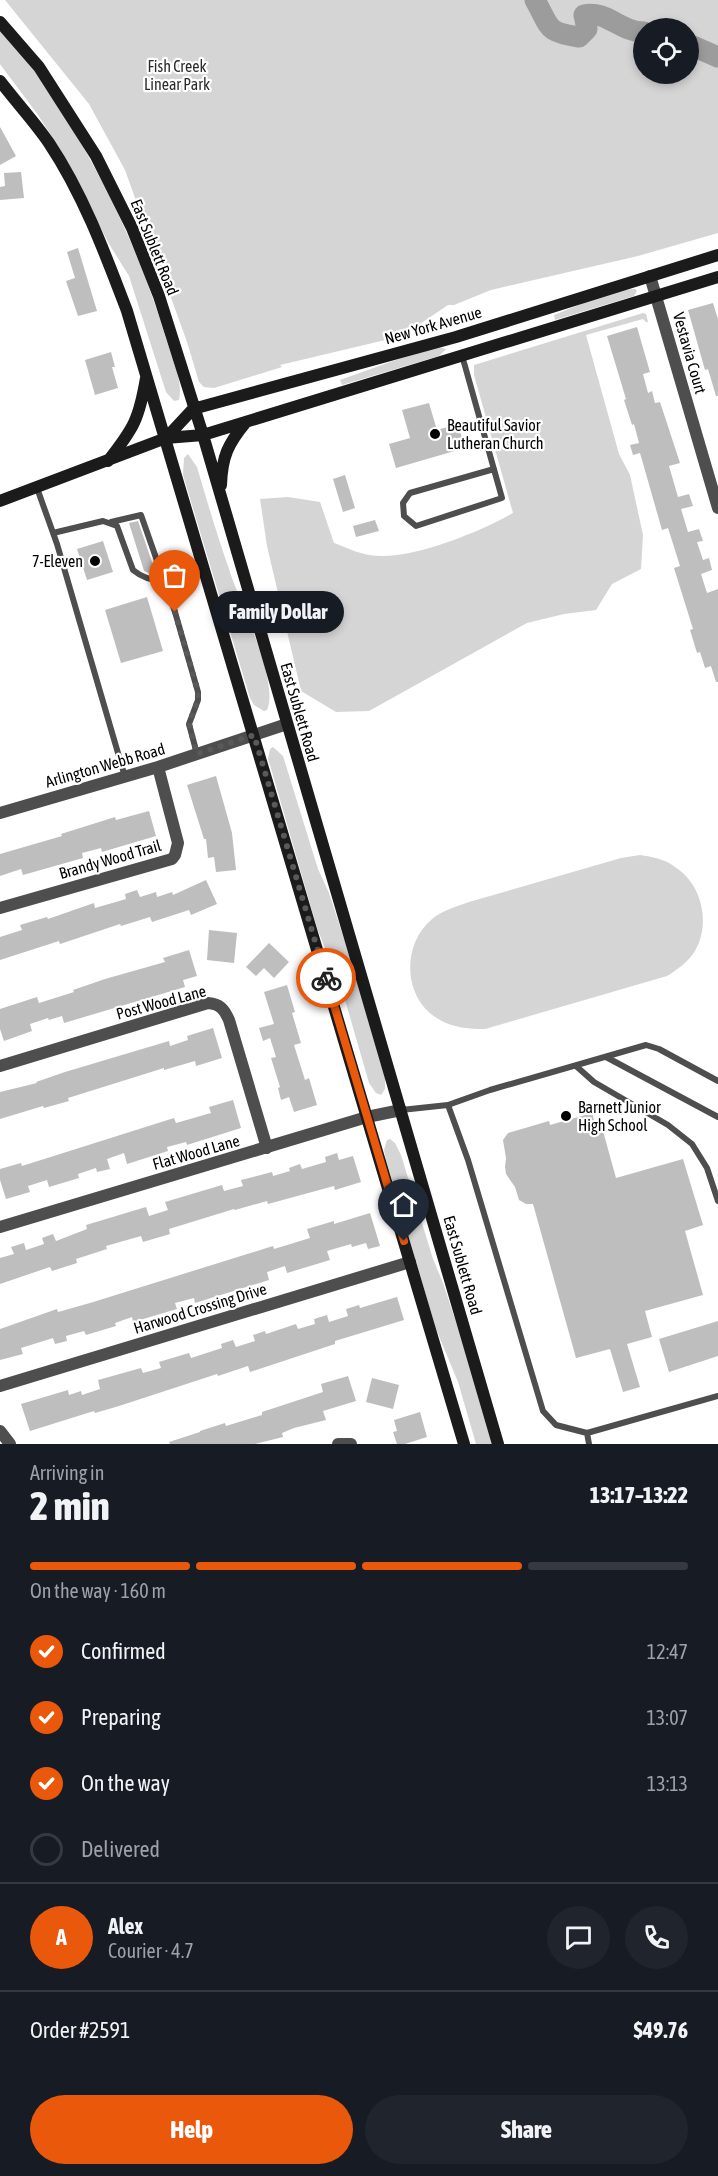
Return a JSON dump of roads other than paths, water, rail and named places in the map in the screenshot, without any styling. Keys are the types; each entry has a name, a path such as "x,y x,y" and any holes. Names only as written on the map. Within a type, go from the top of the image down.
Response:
{"main road":[{"name":"East Sublett Road","path":"0,22 39,67 96,156 127,218 159,296 202,435 498,1444"},
{"path":"0,81 48,142 72,183 102,245 127,311 464,1444"},
{"name":"New York Avenue","path":"194,409 456,337 718,255"},
{"path":"0,501 108,462 166,438 202,435 718,277"},
{"path":"456,337 462,355"},
{"path":"108,462 138,418 147,374"},
{"path":"166,438 194,409"},
{"path":"220,498 223,459 228,445 246,421"}],"street":[{"name":"Vestavia Court","path":"650,276 718,508"},
{"name":"Arlington Webb Road","path":"0,813 158,767 287,724"},
{"name":"Brandy Wood Trail","path":"0,908 172,859 178,843 158,767"},
{"name":"Post Wood Lane","path":"0,1066 208,1003 216,1003 221,1006 229,1020 267,1148"},
{"name":"Flat Wood Lane","path":"0,1227 367,1117 401,1110"},
{"name":"Harwood Crossing Drive","path":"0,1386 410,1262"},
{"path":"0,1431 10,1444"},
{"path":"338,1444 351,1444"}],"lane":[{"path":"462,355 494,469 502,498 416,526 404,516 403,503 410,493 494,469"},
{"path":"37,488 53,533 125,777"},
{"path":"53,533 141,515 165,582 198,692 198,700 189,724 197,754"},
{"path":"111,522 117,526 133,570 139,575 165,582 205,571"},
{"path":"401,1110 448,1105 490,1090 646,1046 659,1049 718,1081"},
{"path":"606,1056 718,1117"},
{"path":"576,1066 594,1082 668,1125 692,1144 708,1168 718,1201"},
{"path":"448,1105 468,1160 543,1411 556,1425 587,1433 718,1396"},
{"path":"587,1433 589,1444"}],"waterway":[{"path":"535,0 550,27 560,33 579,37 587,29 584,15 592,14 607,18 633,30"},
{"path":"699,49 718,57"}],"place":[{"name":"Beautiful Savior Lutheran Church","path":"435,434"},
{"name":"7-Eleven","path":"95,561"},
{"name":"Family Dollar","path":"175,612"},
{"name":"Barnett Junior High School","path":"566,1116"}],"park label":[{"name":"Fish Creek Linear Park","path":"177,75"}]}
